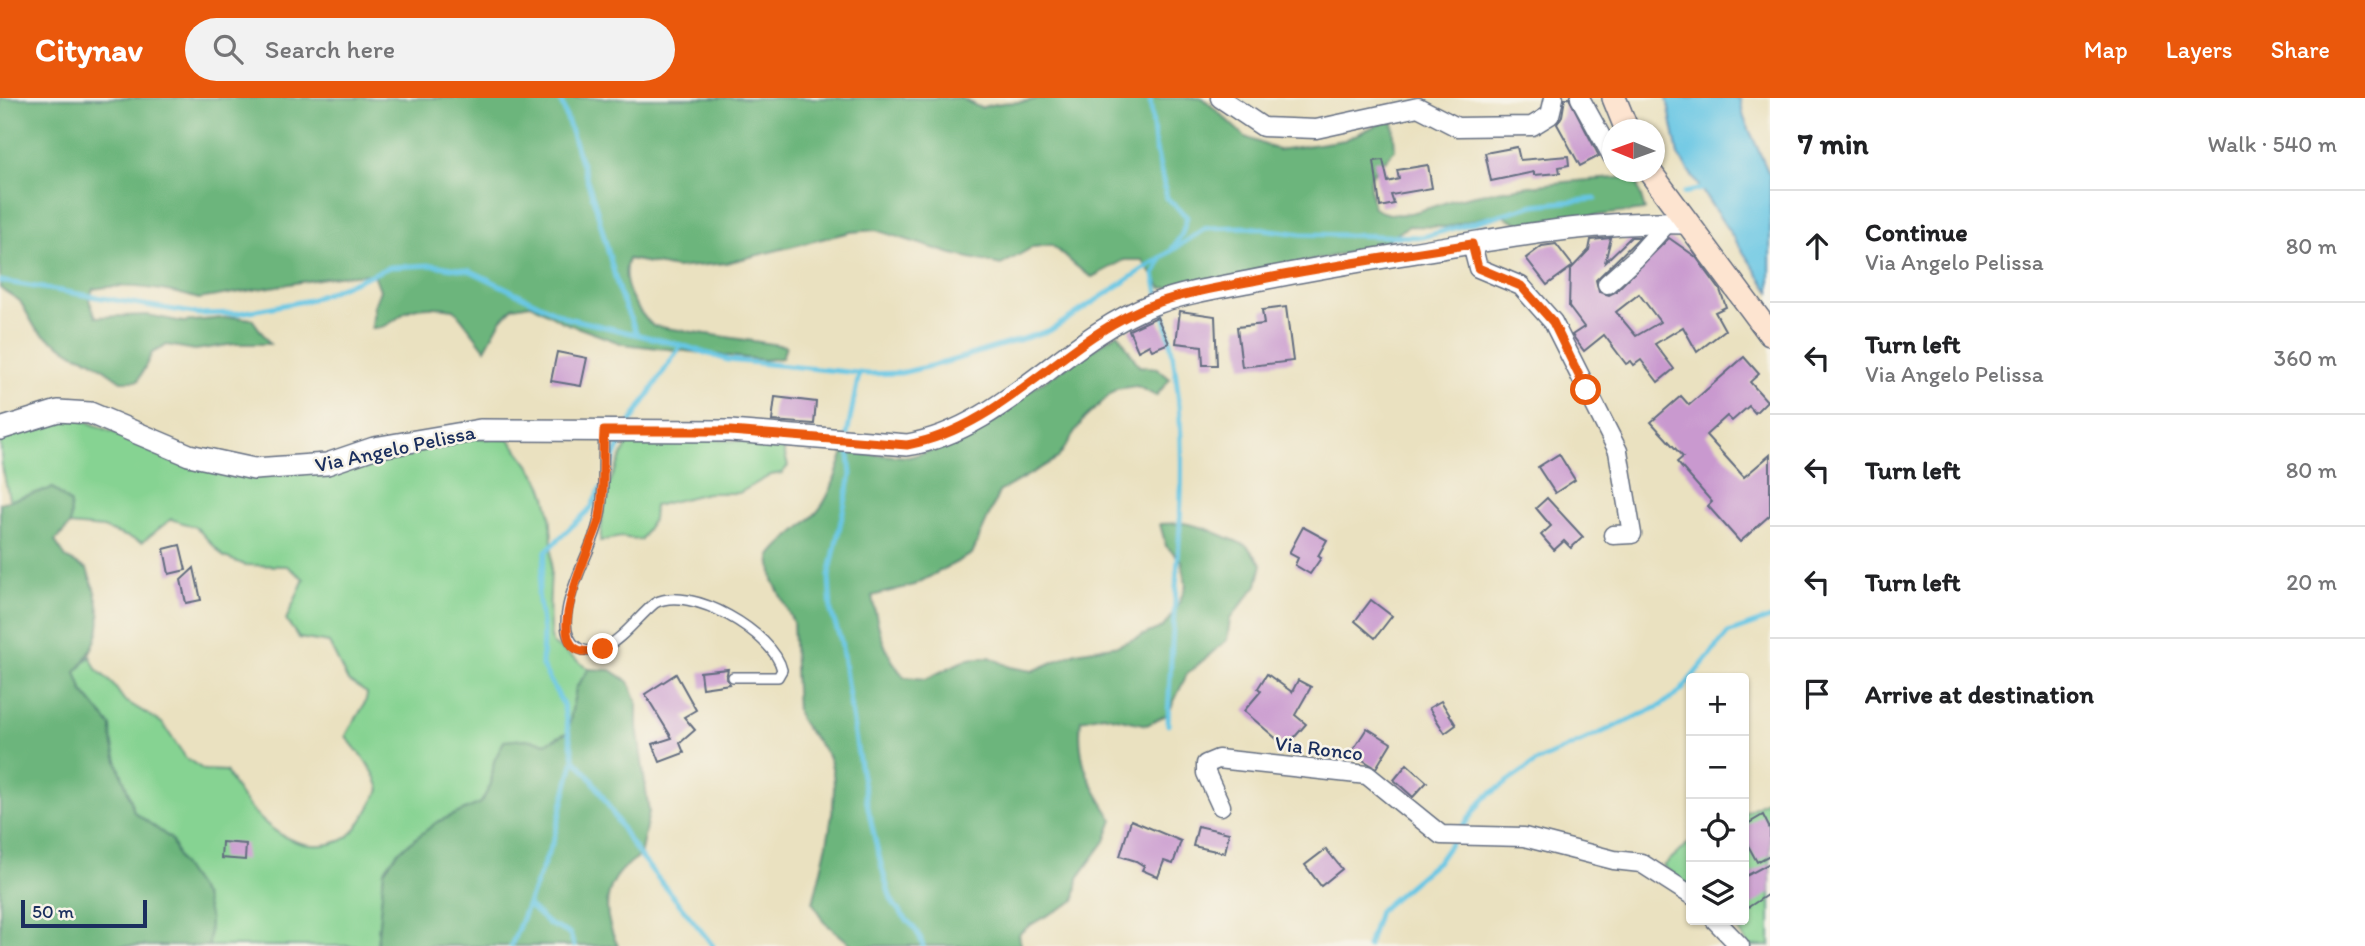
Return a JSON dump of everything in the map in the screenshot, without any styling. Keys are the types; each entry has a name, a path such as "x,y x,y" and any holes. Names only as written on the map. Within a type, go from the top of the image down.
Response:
{"main road":[{"path":"1614,98 1623,119"},
{"path":"1655,182 1677,223 1770,334"}],"street":[{"path":"1220,98 1263,127 1316,130 1418,107 1457,127 1532,126 1550,115 1554,98"},
{"path":"1580,98 1602,138"},
{"path":"1607,284 1677,223"},
{"name":"Via Angelo Pelissa","path":"0,429 58,411 90,413 189,456 254,469 327,464 374,448 454,433 500,430 730,431 907,445 927,442 970,421 1031,383 1105,329 1153,304 1209,289 1332,265 1472,244 1547,229 1677,223"},
{"path":"1472,244 1478,268 1521,286 1553,322 1618,451 1632,534 1613,535"},
{"name":"Via Ronco","path":"1221,806 1206,773 1206,764 1218,759 1367,775 1441,835 1524,837 1614,860 1641,863 1686,892"},
{"path":"1720,925 1740,946"}],"lane":[{"path":"604,431 600,513 568,603 565,626 569,637 573,644 582,650 603,649 655,603 664,598 684,599 710,606 736,620 778,657 782,670 778,677 733,677"}],"green space":[{"path":"0,98 961,98 980,108 1038,98 1203,98 1245,137 1278,150 1345,140 1385,121 1393,122 1395,149 1373,174 1370,185 1374,208 1383,212 1404,214 1479,194 1602,179 1602,182 1637,182 1645,210 1520,224 1504,216 1485,217 1446,227 1409,226 1379,246 1191,287 1162,288 1142,260 1124,260 1092,277 1051,245 1033,247 1001,265 952,254 876,230 850,232 726,263 676,268 628,259 627,287 635,304 653,326 786,346 782,358 764,360 623,344 563,322 531,304 513,307 501,320 485,349 454,309 413,309 387,325 372,328 374,306 380,290 374,274 337,276 199,299 147,288 93,289 89,300 96,317 148,315 183,322 234,317 252,319 270,344 235,344 195,350 167,345 152,353 138,381 121,381 91,360 74,354 36,329 20,301 0,288"},
{"path":"1118,333 1139,366 1157,368 1170,379 1156,396 1137,386 1116,389 1083,420 1058,458 999,492 972,554 914,585 872,596 886,649 904,677 926,679 967,659 990,657 1010,667 1033,671 1076,652 1119,645 1163,627 1177,608 1186,586 1182,561 1166,546 1160,524 1184,523 1205,528 1247,546 1262,564 1257,585 1230,619 1227,640 1187,674 1168,714 1147,725 1103,715 1081,720 1083,761 1098,796 1113,820 1105,841 1078,878 1075,900 1019,934 1021,946 853,946 824,922 813,903 830,830 833,772 829,758 797,713 793,622 773,580 770,557 822,506 844,452 909,457 941,448"},
{"path":"77,418 207,469 387,455 479,438 509,439 540,481 551,526 549,605 552,643 589,669 576,688 568,732 547,743 525,739 494,761 491,784 481,803 437,822 398,852 384,871 377,946 209,946 203,897 179,860 171,839 134,812 116,759 111,726 83,692 76,672 90,656 96,669 112,683 124,700 162,723 186,758 204,770 226,771 257,816 287,838 303,844 321,845 346,838 363,819 380,790 370,767 346,736 362,709 367,693 348,681 329,643 299,638 286,620 304,579 287,566 245,565 224,557 196,527 171,519 142,542 103,528 70,525 71,504 53,488 10,503 2,466 0,435"},
{"path":"630,438 709,439 782,444 788,466 782,473 771,475 739,493 707,493 654,506 653,519 641,540 621,537 600,541 605,493"},
{"path":"53,488 71,504 70,525 55,541 67,559 87,569 99,611 98,635 76,672 83,692 111,726 116,759 134,812 171,839 179,860 204,897 210,919 209,946 0,946 0,503"},
{"path":"589,669 611,670 629,682 637,702 637,726 649,812 640,856 619,874 608,895 608,919 618,946 377,946 384,871 398,852 437,822 481,803 491,784 494,761 504,741 525,739 547,743 568,732 576,688"},
{"path":"1766,801 1770,806 1770,946 1748,946 1736,925 1749,925 1749,810"},
{"path":"1686,845 1686,885 1663,866"}],"water":[{"path":"1667,98 1740,98 1744,118 1770,176 1770,292 1678,155"}],"building":[{"path":"1565,98 1569,98 1599,156 1580,166 1557,124 1562,116"},
{"path":"1517,147 1520,160 1568,156 1569,165 1559,167 1560,173 1534,175 1534,172 1491,181 1485,153"},
{"path":"1383,160 1388,182 1399,179 1397,170 1428,165 1432,188 1391,195 1394,204 1380,207 1374,161"},
{"path":"1631,237 1640,237 1596,280 1599,292 1609,295 1669,238 1696,257 1720,290 1726,307 1715,312 1725,330 1697,352 1683,327 1655,344 1674,369 1658,382 1641,360 1634,365 1631,361 1626,364 1604,335 1584,351 1572,335 1584,327 1569,307 1570,270 1589,250 1591,240 1611,238 1605,262","holes":["1639,294 1660,322 1636,336 1616,312"]},
{"path":"1556,244 1573,266 1547,285 1526,258 1542,246"},
{"path":"1286,307 1293,361 1242,367 1237,327 1264,324 1262,310"},
{"path":"1180,311 1215,316 1217,365 1203,365 1202,346 1176,343"},
{"path":"1157,317 1169,343 1152,350 1149,345 1138,351 1129,330"},
{"path":"557,352 587,358 581,386 551,381"},
{"path":"1744,357 1759,374 1750,382 1767,401 1755,413 1749,406 1732,421 1727,416 1706,435 1744,477 1770,455 1770,515 1740,542 1708,506 1712,502 1677,462 1683,457 1651,422 1681,396 1689,405"},
{"path":"775,397 816,402 814,424 772,421"},
{"path":"1559,454 1575,480 1555,493 1538,467"},
{"path":"1547,498 1583,537 1571,548 1564,541 1554,550 1541,535 1551,526 1536,508"},
{"path":"1303,527 1327,540 1318,556 1321,558 1310,574 1295,565 1298,558 1289,553"},
{"path":"180,545 186,570 169,574 164,549"},
{"path":"194,568 201,600 186,603 181,580"},
{"path":"1371,600 1392,616 1375,638 1355,621"},
{"path":"728,669 726,678 730,684 702,688 700,672"},
{"path":"676,674 696,710 684,717 695,730 680,743 684,753 660,762 653,744 672,738 645,694"},
{"path":"1267,674 1292,692 1298,680 1311,687 1295,715 1306,724 1286,747 1244,711 1261,691 1258,688"},
{"path":"1441,701 1456,725 1445,733 1429,708"},
{"path":"1367,728 1391,743 1376,768 1351,753"},
{"path":"1407,764 1427,782 1413,797 1394,780"},
{"path":"1763,815 1770,829 1770,855 1757,862 1749,847 1749,823"},
{"path":"1131,820 1181,841 1173,864 1164,861 1158,877 1142,870 1144,866 1136,861 1120,856"},
{"path":"1198,826 1229,833 1225,853 1193,846"},
{"path":"222,842 246,844 245,860 221,858"},
{"path":"1326,849 1342,869 1321,886 1305,865"},
{"path":"1770,863 1770,893 1749,907 1749,874"}],"waterway":[{"path":"560,98 596,207 620,295 637,334"},
{"path":"1150,98 1155,145 1167,198 1187,217 1182,234 1172,249"},
{"path":"1684,193 1705,188"},
{"path":"0,281 199,314 240,313 310,300 390,267 433,265 471,271 567,318 681,345 728,360 868,374 901,373 947,362 1051,330 1206,228 1248,227 1301,234 1423,237 1534,205 1595,199"},
{"path":"1159,297 1154,275 1161,260"},
{"path":"1162,307 1173,357 1181,461 1168,725"},
{"path":"628,426 681,345"},
{"path":"847,435 859,374"},
{"path":"606,477 624,435"},
{"path":"848,445 851,475 829,576 831,612 841,641 866,800 889,893 896,907 916,931 923,946"},
{"path":"511,946 553,841 574,759 563,704 542,666 543,631 538,593 546,551 591,508 600,489"},
{"path":"1695,673 1728,633 1770,618"},
{"path":"1459,832 1483,799 1536,762 1660,706 1686,684"},
{"path":"574,759 593,781 638,853 713,946"},
{"path":"1368,946 1379,911 1439,860 1453,840"},
{"path":"529,906 549,924 570,934 574,946"}],"route":[{"path":"603,649 582,650 573,644 565,626 565,618 568,603 597,529 604,431 730,431 907,445 927,442 970,421 1031,383 1105,329 1153,304 1209,289 1332,265 1472,244 1478,268 1521,286 1553,322 1586,390"}]}
